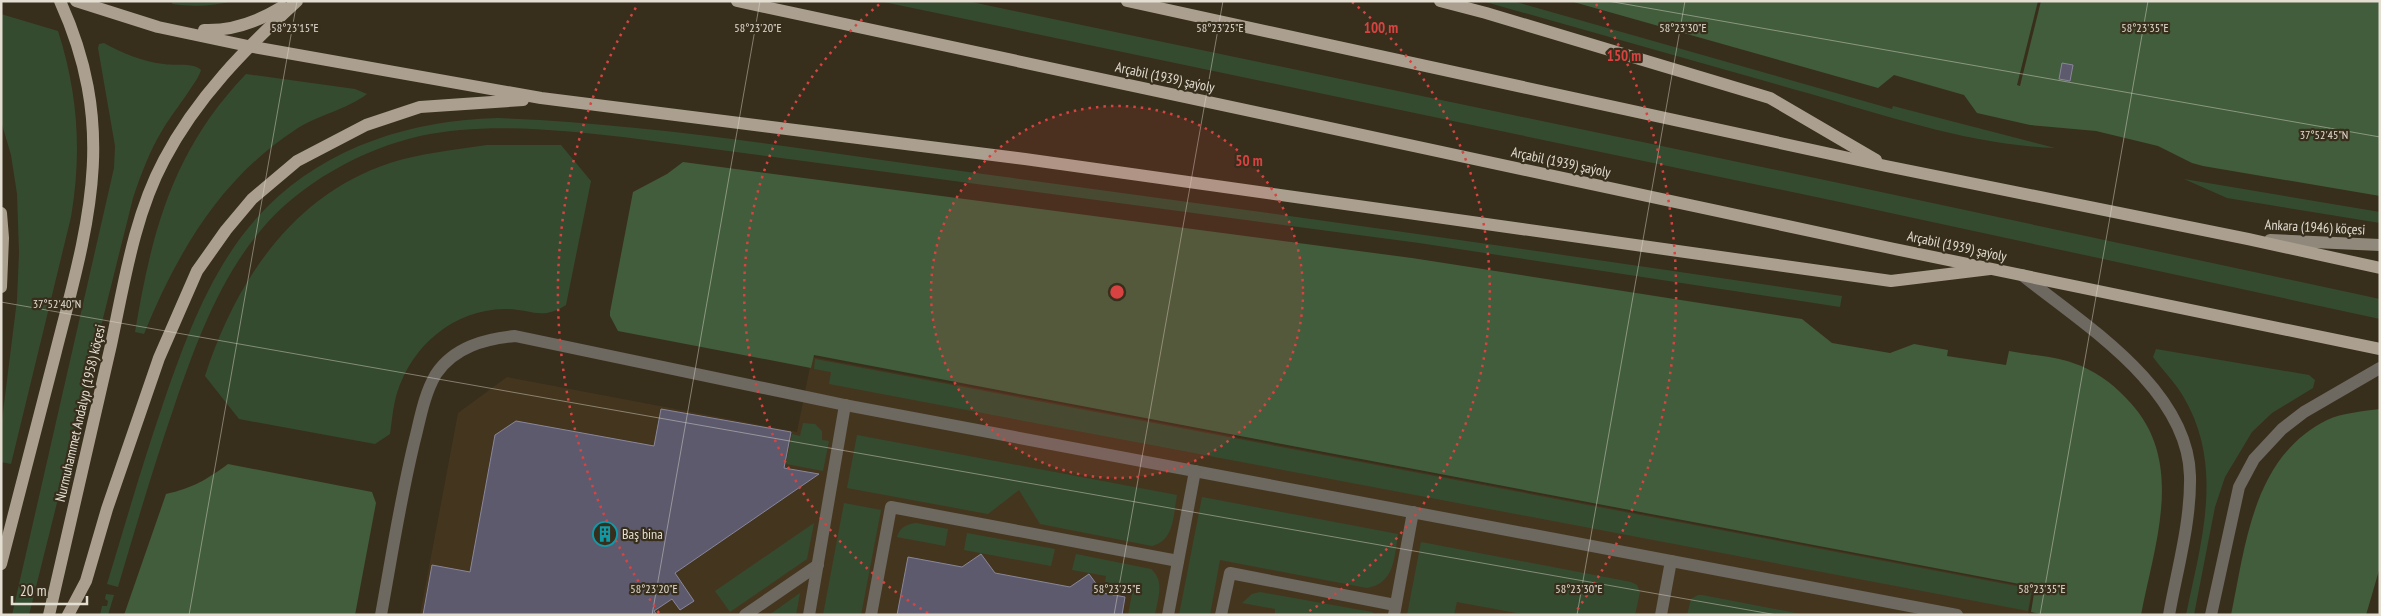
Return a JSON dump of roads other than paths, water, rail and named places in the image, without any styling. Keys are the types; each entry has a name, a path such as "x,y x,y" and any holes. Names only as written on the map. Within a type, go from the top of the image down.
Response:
{"main road":[{"path":"1,564 80,256 92,188 92,109 75,34 60,1"},
{"path":"76,1 158,28 248,46 541,98 1025,159 1891,281 1990,269"},
{"path":"100,1 158,28 219,31 264,18 292,1"},
{"name":"Nurmuhammet Andalyp (1958) köçesi","path":"49,615 130,261 150,192 163,161 186,123 211,88 248,46 296,1"},
{"name":"Arçabil (1939) şaýoly","path":"737,1 1990,269 2380,350"},
{"path":"1127,1 1886,166 2248,239 2380,268"},
{"path":"1440,1 1770,98 1886,166"},
{"path":"68,615 86,581 107,509 159,358 197,270 226,230 252,199 297,161 366,125 420,107 541,98"},
{"path":"1,213 3,238 1,288"},
{"name":"Ankara (1946) köçesi","path":"2248,239 2380,245"}],"lane":[{"path":"2022,275 2131,362 2160,395 2173,415 2185,445 2190,474 2188,513 2169,615"},
{"path":"381,615 405,480 426,395 437,373 461,350 486,339 515,336 845,404 1957,615"},
{"path":"2211,615 2239,487 2254,459 2282,429 2304,412 2380,368"},
{"path":"809,615 845,404"},
{"path":"1168,615 1194,471"},
{"path":"871,615 891,507 1178,561"},
{"path":"1222,615 1230,573 1394,610 1413,512"},
{"path":"1661,615 1671,561"},
{"path":"745,615 818,565"}],"place":[{"name":"Baş bina","path":"605,534"}]}
